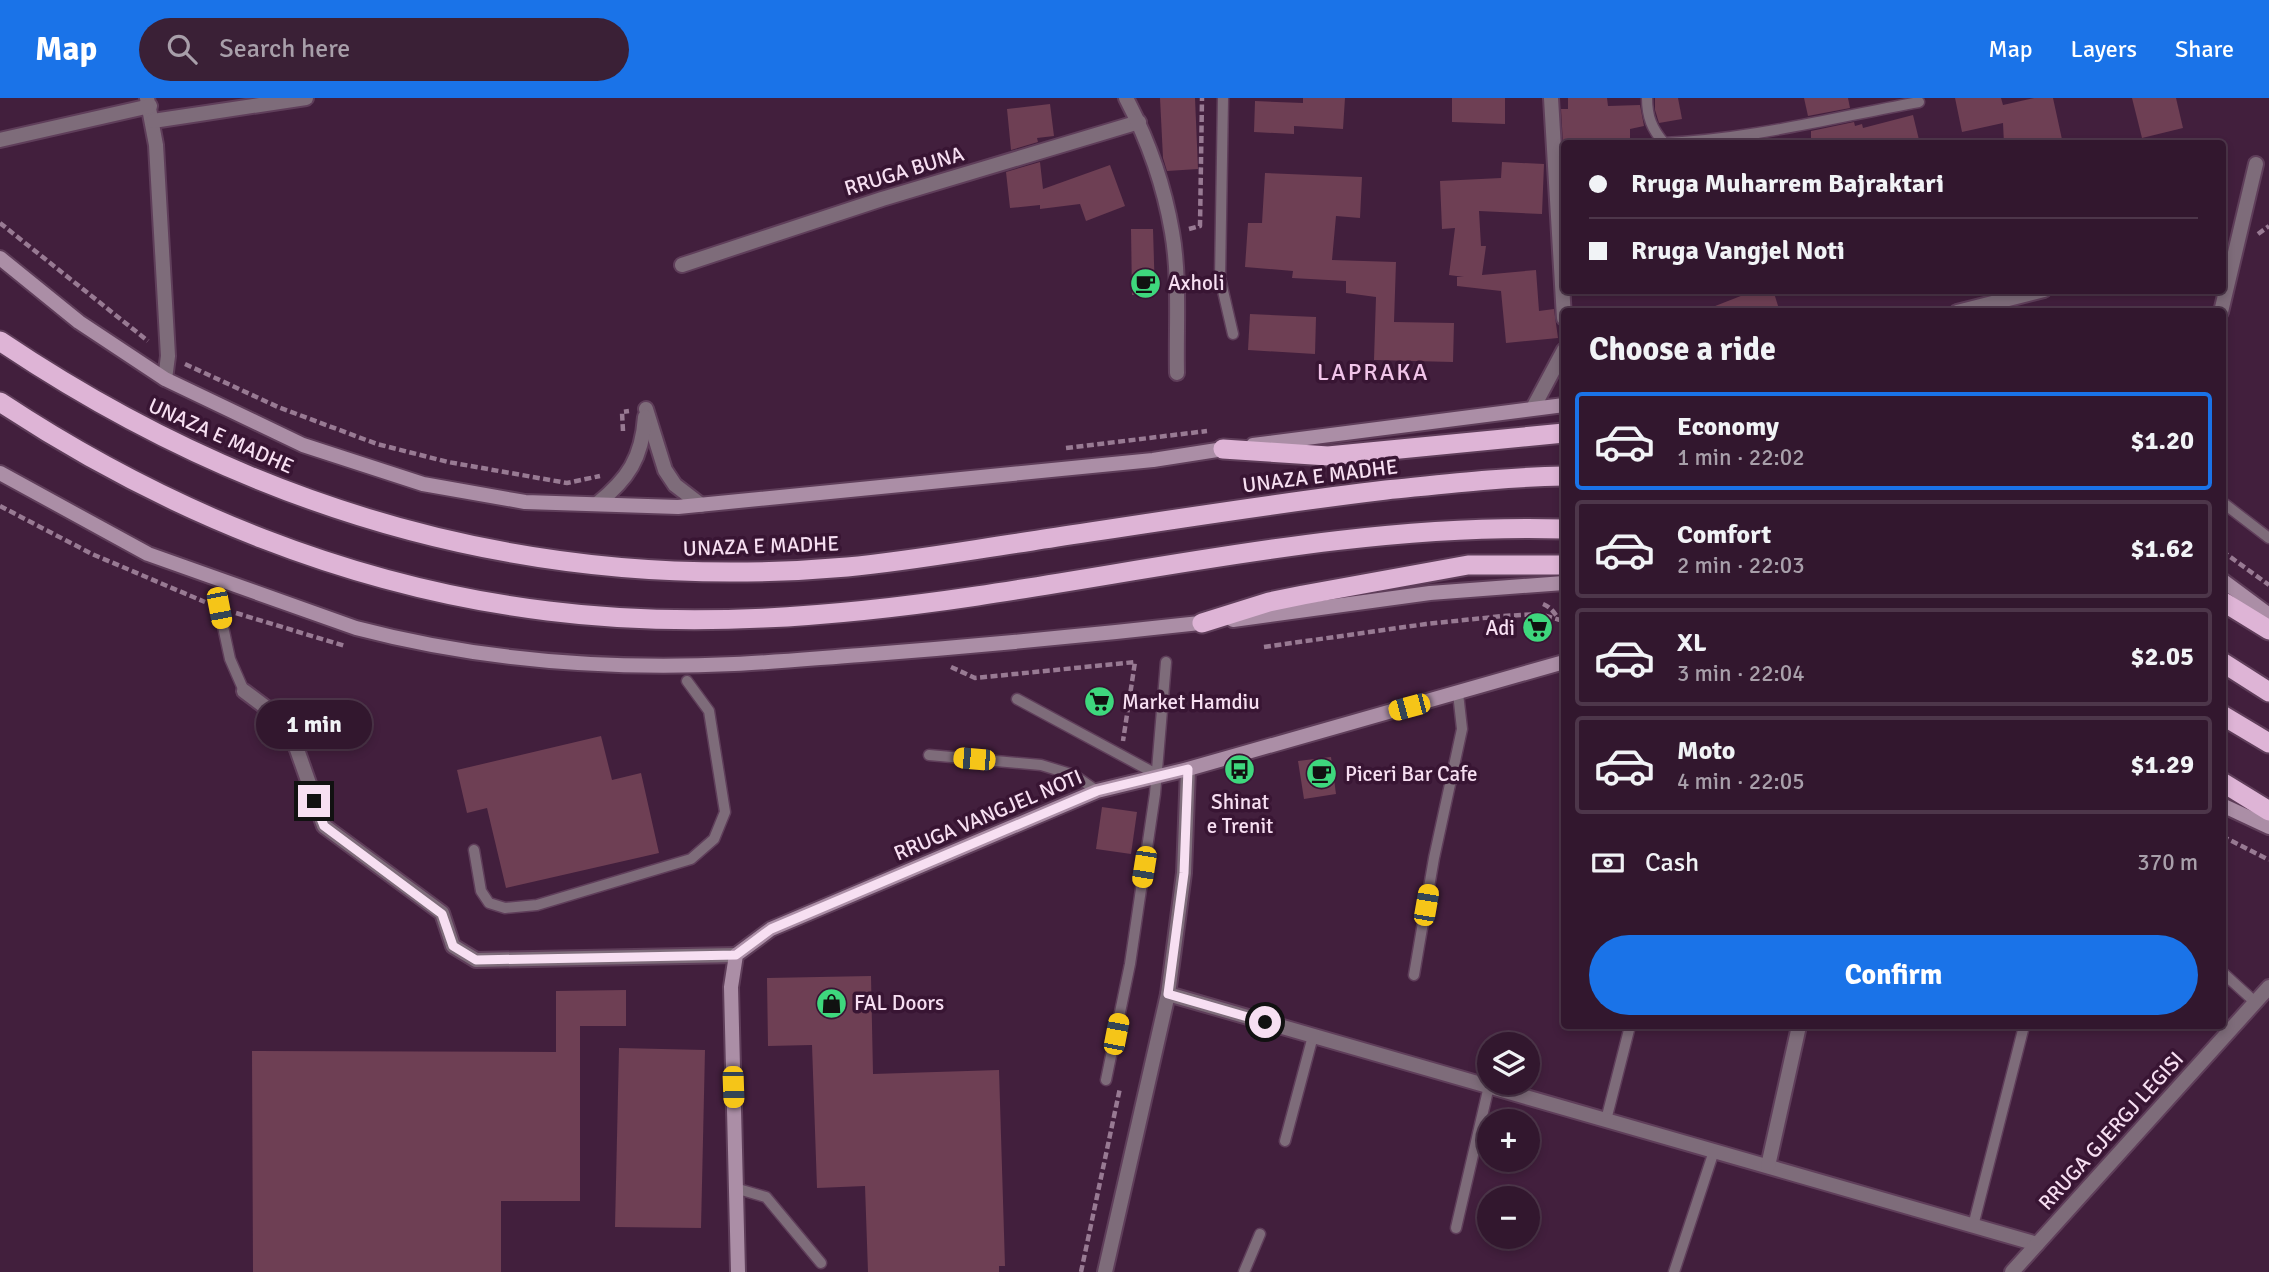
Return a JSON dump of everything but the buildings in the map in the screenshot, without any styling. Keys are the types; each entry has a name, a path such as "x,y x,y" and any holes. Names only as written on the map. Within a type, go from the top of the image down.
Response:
{"highway":[{"name":"UNAZA E MADHE","path":"0,341 150,432 243,474 335,510 481,548 589,566 689,573 848,567 1296,501 1474,481 1561,476"},
{"path":"0,402 66,445 142,486 220,523 310,556 431,591 509,606 590,615 713,619 849,612 978,596 1177,564 1400,533 1561,529"},
{"path":"1223,449 1328,456 1561,433"},
{"path":"1543,477 1561,471"},
{"path":"1202,623 1303,594 1450,567 1483,563 1561,565"},
{"path":"2226,603 2269,630"},
{"path":"2226,665 2269,692"},
{"path":"2226,717 2269,744"},
{"path":"2226,731 2269,744"},
{"path":"2226,784 2269,811"}],"main road":[{"path":"0,258 79,322 164,379 303,445 423,484 526,502 678,507 701,505 1139,461 1561,405"},
{"path":"0,473 148,554 346,625 388,637 479,653 591,664 734,664 997,645 1202,623 1430,593 1561,583"},
{"path":"2226,583 2269,615"},
{"path":"1541,584 1561,595"},
{"name":"RRUGA VANGJEL NOTI","path":"736,955 771,929 1097,791 1188,769 1561,663"},
{"path":"2226,807 2269,827"},
{"path":"736,955 731,987 737,1272"}],"street":[{"path":"153,121 306,98"},
{"path":"1126,98 1139,122 1162,185 1172,234 1177,373"},
{"path":"1551,98 1561,267"},
{"path":"0,140 149,102 153,121 168,356 164,379"},
{"name":"RRUGA BUNA","path":"682,265 882,199 1139,122"},
{"path":"2226,274 2229,252 2256,164"},
{"path":"1972,308 2028,294"},
{"path":"1533,408 1561,355"},
{"path":"597,504 626,476 638,457 644,435 646,409"},
{"path":"646,409 665,470 675,485 701,505"},
{"path":"244,691 288,724 324,826 442,914 453,946 476,960 736,955"},
{"path":"1105,1272 1168,994 1184,873 1188,769"},
{"name":"RRUGA GJERGJ LEGISI","path":"2012,1272 2269,986"},
{"path":"1168,994 1477,1083"},
{"path":"1768,1166 1798,1029"},
{"path":"1520,1095 2037,1244"}],"lane":[{"path":"1223,98 1220,278 1233,334"},
{"path":"1647,98 1648,116 1661,140"},
{"path":"1696,140 1751,133 1919,102"},
{"path":"1751,133 1755,140"},
{"path":"2226,505 2269,538"},
{"path":"219,608 230,659 244,691"},
{"path":"1107,1080 1129,964 1158,775 1167,662"},
{"path":"474,850 481,891 489,903 505,908 537,905 691,859 714,839 725,812 709,711 687,681"},
{"path":"1414,975 1434,858 1462,729 1458,693"},
{"path":"1017,699 1158,775"},
{"path":"929,755 1041,765 1074,775 1097,791"},
{"path":"2226,976 2255,1002"},
{"path":"1605,1120 1629,1029"},
{"path":"1973,1226 2023,1029"},
{"path":"1285,1141 1313,1035"},
{"path":"1456,1228 1487,1095"},
{"path":"1674,1272 1714,1151"},
{"path":"735,1188 766,1197 821,1263"},
{"path":"1244,1272 1260,1234"}],"path":[{"path":"1200,226 1202,98"},
{"path":"0,223 168,356 278,407 377,444 448,462 567,483 600,476 608,470"},
{"path":"624,434 621,412 646,409"},
{"path":"1055,449 1219,429"},
{"path":"2226,554 2269,584"},
{"path":"1264,647 1503,616 1539,614 1561,620"},
{"path":"951,667 975,678 1135,662 1121,755"},
{"path":"2226,838 2269,860"}],"place":[{"name":"Axholi","path":"1145,283"},
{"name":"Adi","path":"1538,628"},
{"name":"Market Hamdiu","path":"1099,702"},
{"name":"Shinat e Trenit","path":"1240,770"},
{"name":"Piceri Bar Cafe","path":"1322,774"},
{"name":"FAL Doors","path":"831,1003"}],"district":[{"name":"LAPRAKA","path":"1373,372"}],"route":[{"path":"314,801 324,826 442,914 453,946 476,960 736,955 771,929 1097,791 1188,769 1184,873 1168,994 1265,1022"}]}
